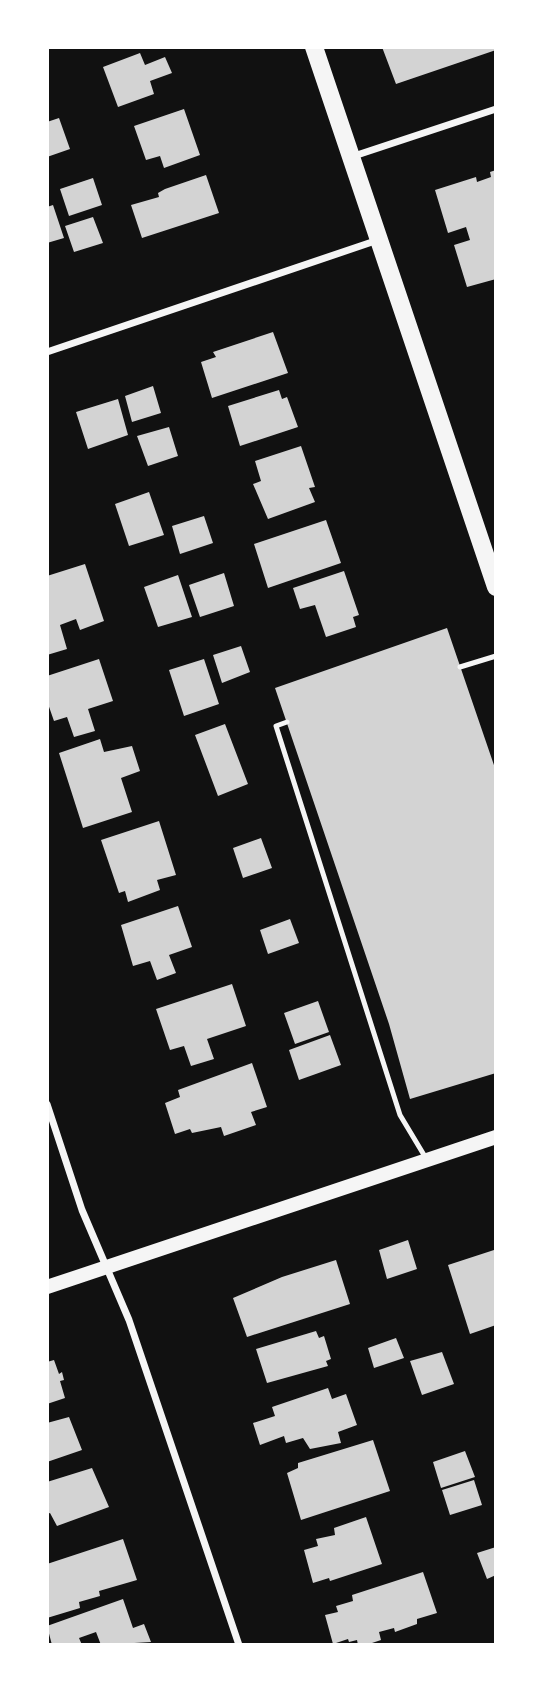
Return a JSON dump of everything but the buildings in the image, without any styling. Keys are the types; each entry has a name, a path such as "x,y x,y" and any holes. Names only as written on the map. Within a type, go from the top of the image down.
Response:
{"main road":[{"path":"313,47 496,587"},
{"path":"47,1287 496,1137"}],"street":[{"path":"351,157 496,109"},
{"path":"47,352 379,240"},
{"path":"47,1104 82,1210 129,1320 239,1645"}],"lane":[{"path":"460,667 496,656"},
{"path":"287,722 276,726 400,1115 427,1160"}]}
